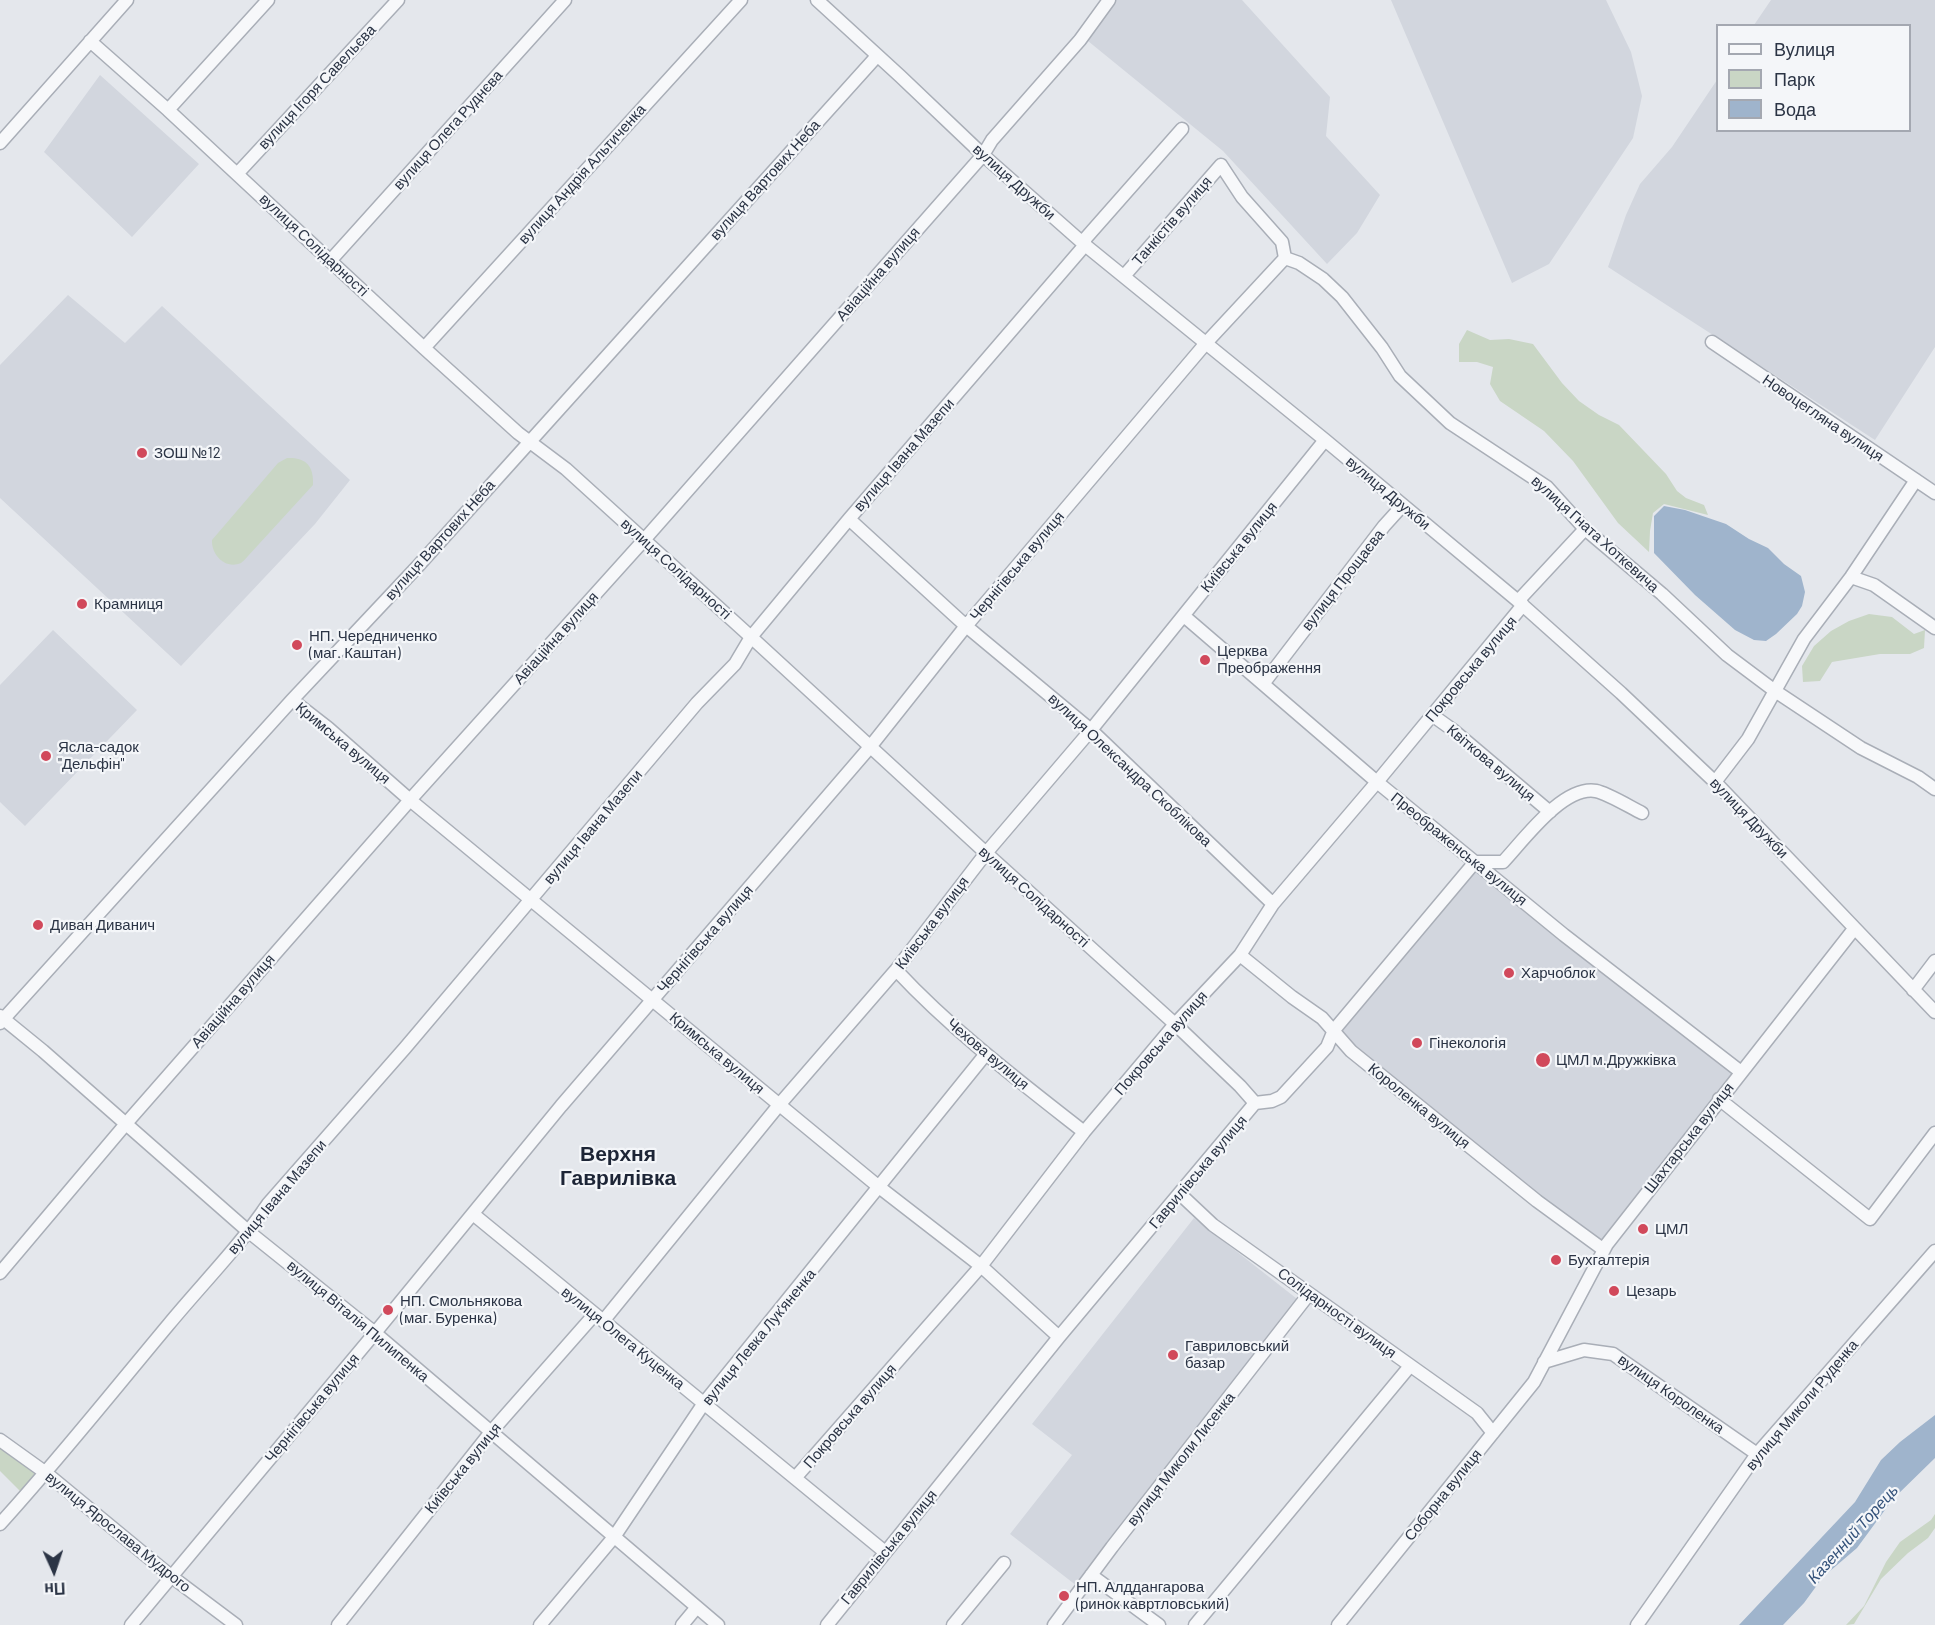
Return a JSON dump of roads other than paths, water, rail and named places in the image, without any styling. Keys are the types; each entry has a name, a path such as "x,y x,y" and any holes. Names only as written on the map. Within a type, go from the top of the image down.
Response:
{"street":[{"path":"0,143 127,0"},
{"path":"168,110 268,0"},
{"name":"вулиця Ігоря Савельєва","path":"237,174 398,0"},
{"name":"вулиця Олега Руднєва","path":"330,261 565,0"},
{"name":"вулиця Андрія Альтиченка","path":"424,348 741,0"},
{"name":"вулиця Дружби","path":"817,0 983,155 1085,245 1521,603 1621,693 1714,782 1935,1012"},
{"name":"Авіаційна вулиця","path":"0,1273 126,1123 983,155 992,140 1080,40 1109,0"},
{"name":"вулиця Солідарності","path":"90,41 168,110 424,348 529,442 566,469 752,637 1175,1024 1255,1103"},
{"name":"вулиця Вартових Неба","path":"1,1019 292,700 418,566 877,56"},
{"name":"вулиця Івана Мазепи","path":"0,1524 46,1473 170,1322 249,1232 268,1204 532,900 697,703 735,664 752,637 849,519 1085,245 1085,239 1182,129"},
{"name":"Танкістів вулиця","path":"1124,276 1221,165 1242,197 1282,242 1285,258"},
{"name":"Чернігівська вулиця","path":"131,1625 561,1106 870,747 966,626 1206,343 1285,258"},
{"name":"вулиця Гната Хоткевича","path":"1285,258 1299,263 1323,279 1342,297 1382,348 1400,376 1450,423 1547,487 1585,529 1662,594 1727,655 1775,692 1861,748 1918,777 1935,789"},
{"name":"Новоцегляна вулиця","path":"1712,342 1935,493"},
{"name":"Київська вулиця","path":"338,1625 491,1432 599,1318 896,970 986,853 1091,730 1325,440"},
{"path":"1714,782 1748,739 1804,639 1851,577 1916,480"},
{"name":"вулиця Прощаєва","path":"1263,684 1384,526 1403,505"},
{"name":"вулиця Олександра Скоблікова","path":"849,519 966,626 1091,730 1273,904"},
{"name":"Покровська вулиця","path":"795,1478 981,1266 1084,1132 1175,1024 1240,955 1273,904 1377,782 1521,603 1585,529"},
{"path":"1851,577 1874,585 1935,628"},
{"name":"Преображенська вулиця","path":"1184,616 1377,782 1564,935 1741,1072"},
{"name":"Кримська вулиця","path":"292,700 879,1187 981,1266 1059,1337"},
{"name":"Квіткова вулиця","path":"1432,715 1550,812"},
{"path":"1475,862 1503,862 1550,812 1564,800 1580,792 1596,791 1642,813"},
{"name":"Гаврилівська вулиця","path":"827,1625 1059,1337 1255,1103 1272,1101 1281,1097 1327,1047 1334,1030 1475,862"},
{"name":"Шахтарська вулиця","path":"1544,1362 1607,1244 1854,929"},
{"name":"Короленка вулиця","path":"1240,955 1292,998 1322,1018 1351,1051 1537,1201 1604,1250"},
{"path":"1913,990 1935,961"},
{"name":"Чехова вулиця","path":"896,970 985,1054 1084,1132"},
{"name":"вулиця Віталія Пилипенка","path":"1,1019 126,1123 249,1232 375,1333 718,1625"},
{"name":"вулиця Левка Лук'яненка","path":"540,1625 614,1537 705,1404 985,1054"},
{"path":"1719,1099 1870,1219 1935,1133"},
{"name":"Солідарності вулиця","path":"1180,1194 1213,1225 1477,1413 1493,1433"},
{"name":"вулиця Олега Куценка","path":"473,1214 885,1552"},
{"name":"вулиця Миколи Руденка","path":"1637,1625 1757,1454 1935,1251"},
{"name":"вулиця Миколи Лисенка","path":"1054,1625 1309,1294"},
{"name":"вулиця Короленка","path":"1544,1362 1584,1350 1613,1354 1757,1454"},
{"name":"Соборна вулиця","path":"1338,1625 1534,1382 1544,1362"},
{"path":"1195,1625 1410,1366"},
{"name":"вулиця Ярослава Мудрого","path":"0,1440 46,1473 172,1577 236,1625"},
{"path":"953,1625 1004,1563"},
{"path":"1090,1577 1149,1625"},
{"path":"1090,1577 1159,1625"},
{"path":"682,1625 697,1607"}],"water":[{"path":"1664,506 1685,510 1726,524 1768,548 1784,564 1801,576 1805,592 1802,606 1797,614 1766,641 1754,640 1735,630 1695,595 1654,553 1654,516"},
{"name":"Казенний Торець","path":"1935,1415 1935,1458 1893,1499 1857,1548 1823,1577 1804,1603 1783,1625 1739,1625 1855,1502 1881,1460"}],"place":[{"name":"ЗОШ №12","path":"142,453"},
{"name":"Крамниця","path":"82,604"},
{"name":"НП. Чередниченко (маг. Каштан)","path":"297,645"},
{"name":"Церква Преображення","path":"1205,660"},
{"name":"Ясла-садок \"Дельфін\"","path":"46,756"},
{"name":"Диван Диванич","path":"38,925"},
{"name":"Харчоблок","path":"1509,973"},
{"name":"Гінекологія","path":"1417,1043"},
{"name":"ЦМЛ м.Дружківка","path":"1543,1060"},
{"name":"ЦМЛ","path":"1643,1229"},
{"name":"Бухгалтерія","path":"1556,1260"},
{"name":"Цезарь","path":"1614,1291"},
{"name":"НП. Смольнякова (маг. Буренка)","path":"388,1310"},
{"name":"Гавриловський базар","path":"1173,1355"},
{"name":"НП. Алддангарова (ринок кавртловський)","path":"1064,1596"}],"district":[{"name":"Верхня Гаврилівка","path":"618,1166"}]}
